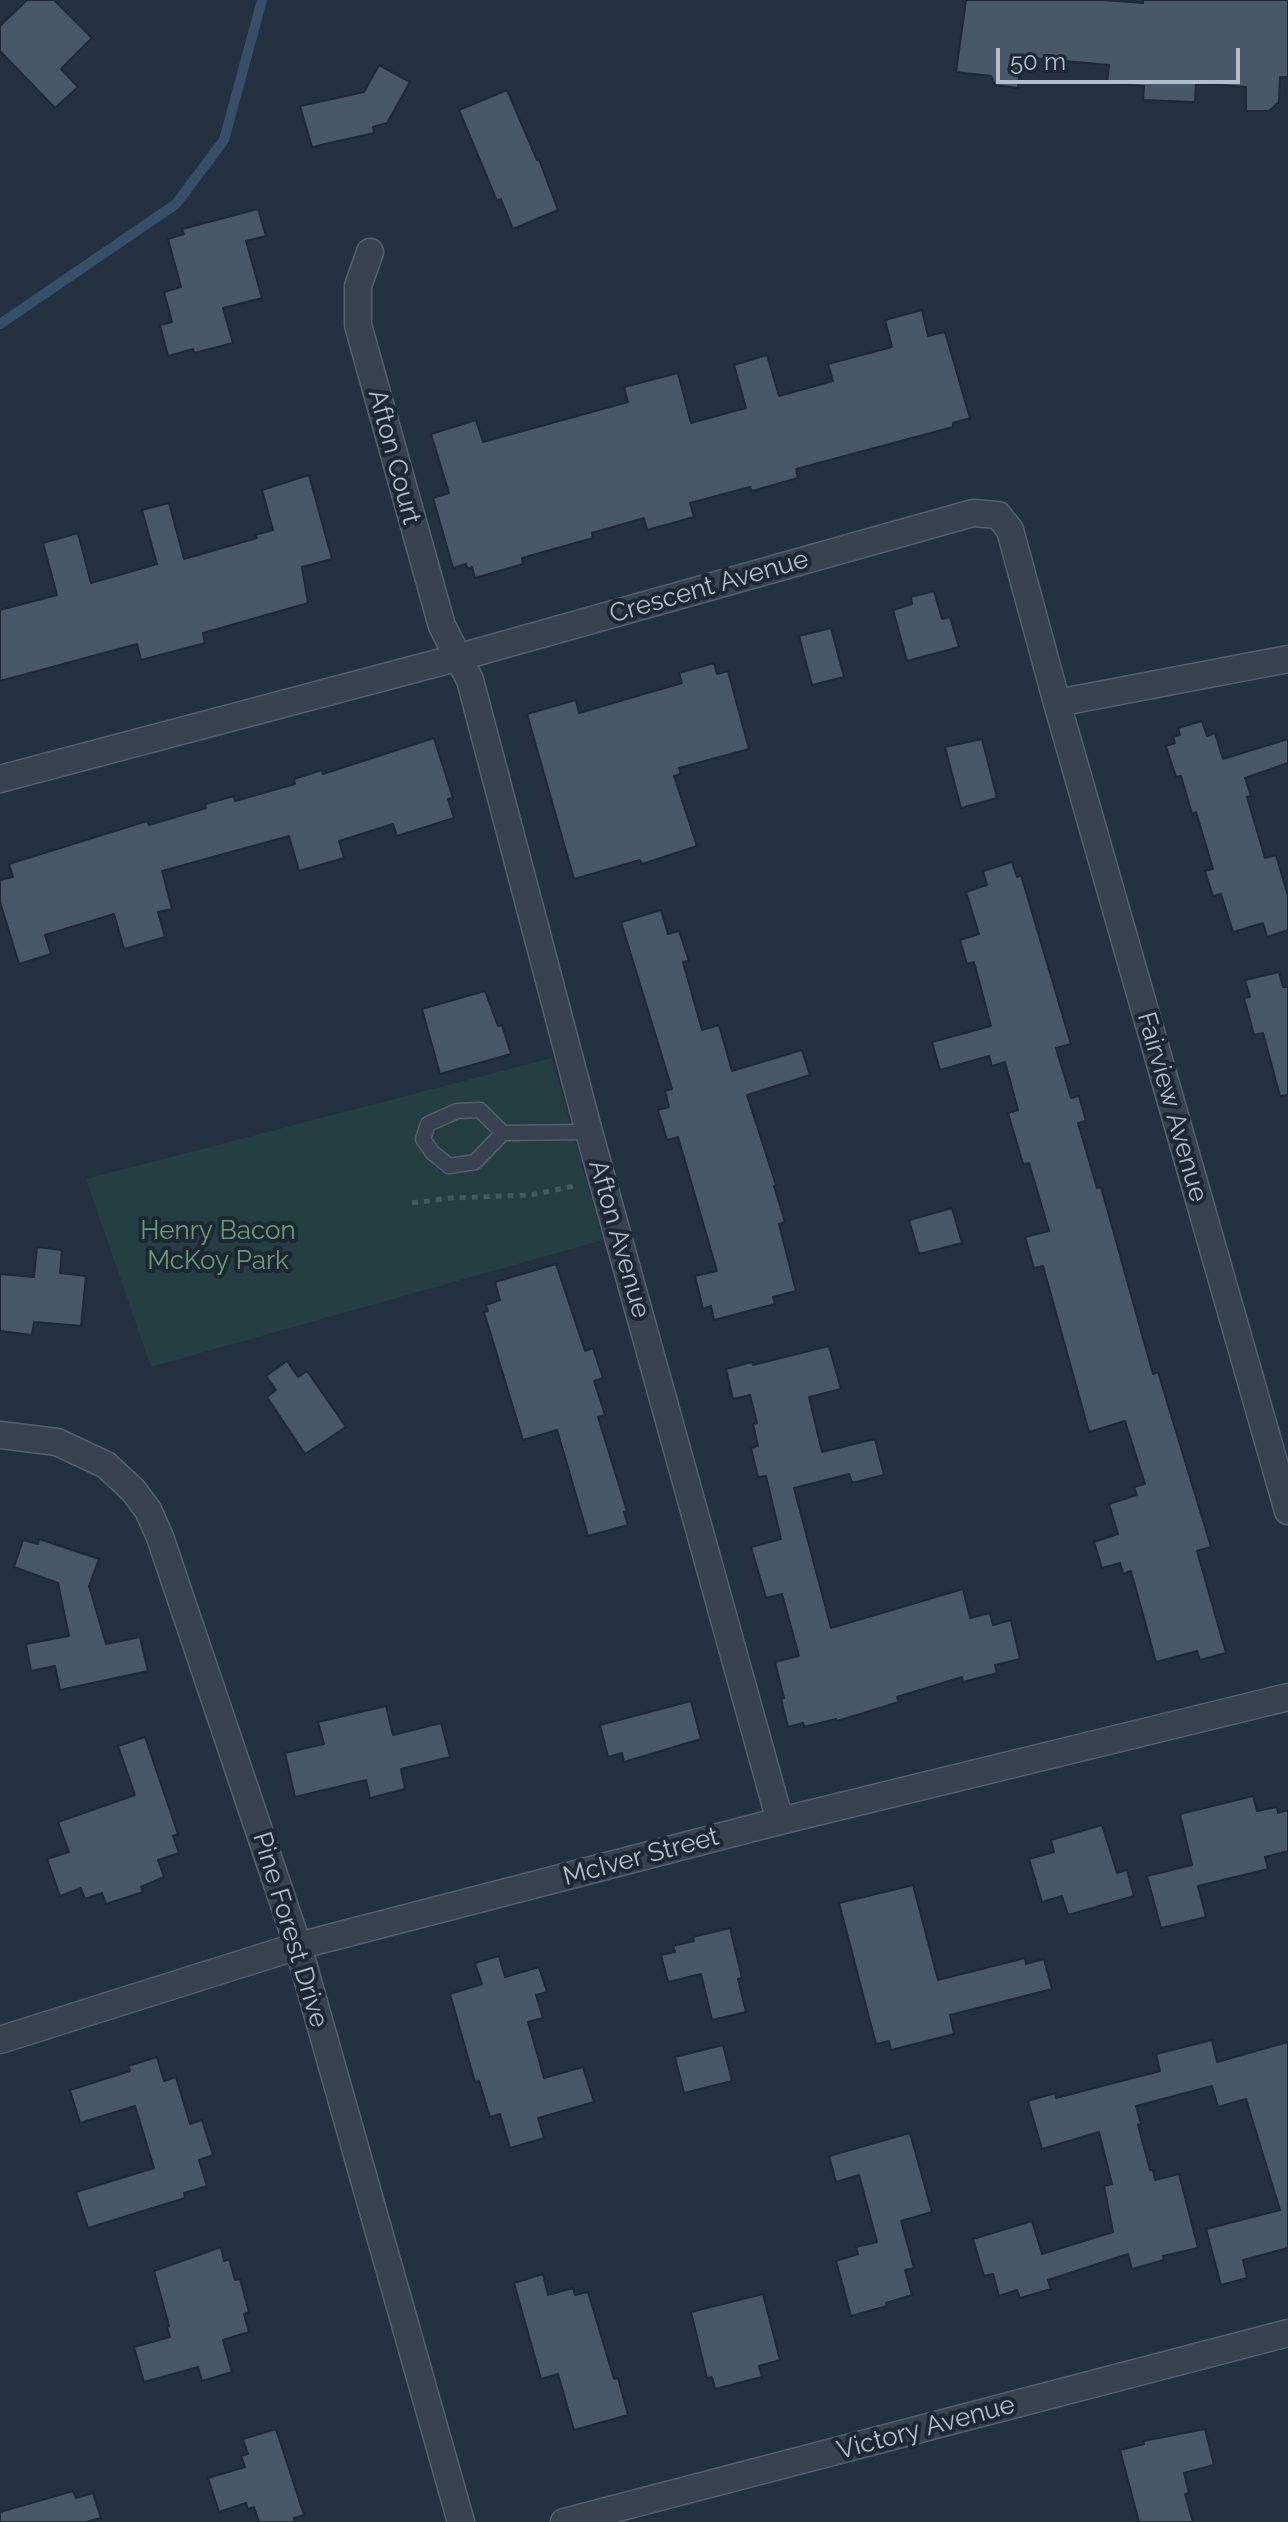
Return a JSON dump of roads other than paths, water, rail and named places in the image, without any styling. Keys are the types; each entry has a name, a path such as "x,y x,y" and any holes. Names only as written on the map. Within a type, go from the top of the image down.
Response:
{"street":[{"name":"Afton Court","path":"370,252 358,286 358,325 442,626 460,657"},
{"name":"Crescent Avenue","path":"0,779 460,657 973,513 998,515 1010,530 1057,703"},
{"name":"Afton Avenue","path":"460,657 470,680 589,1132 780,1821"},
{"path":"1057,703 1288,659"},
{"name":"Fairview Avenue","path":"1057,703 1288,1511"},
{"name":"Pine Forest Drive","path":"0,1435 57,1442 106,1465 133,1490 148,1510 171,1565 298,1946 461,2522"},
{"name":"McIver Street","path":"0,2040 298,1946 780,1821 1288,1697"},
{"name":"Victory Avenue","path":"564,2522 1288,2333"}],"lane":[{"path":"503,1133 480,1110 457,1111 428,1124 423,1139 432,1152 449,1166 475,1162 503,1133 589,1132"}],"waterway":[{"path":"0,324 176,204 224,140 262,0"}],"park label":[{"name":"Henry Bacon McKoy Park","path":"218,1246"}]}
